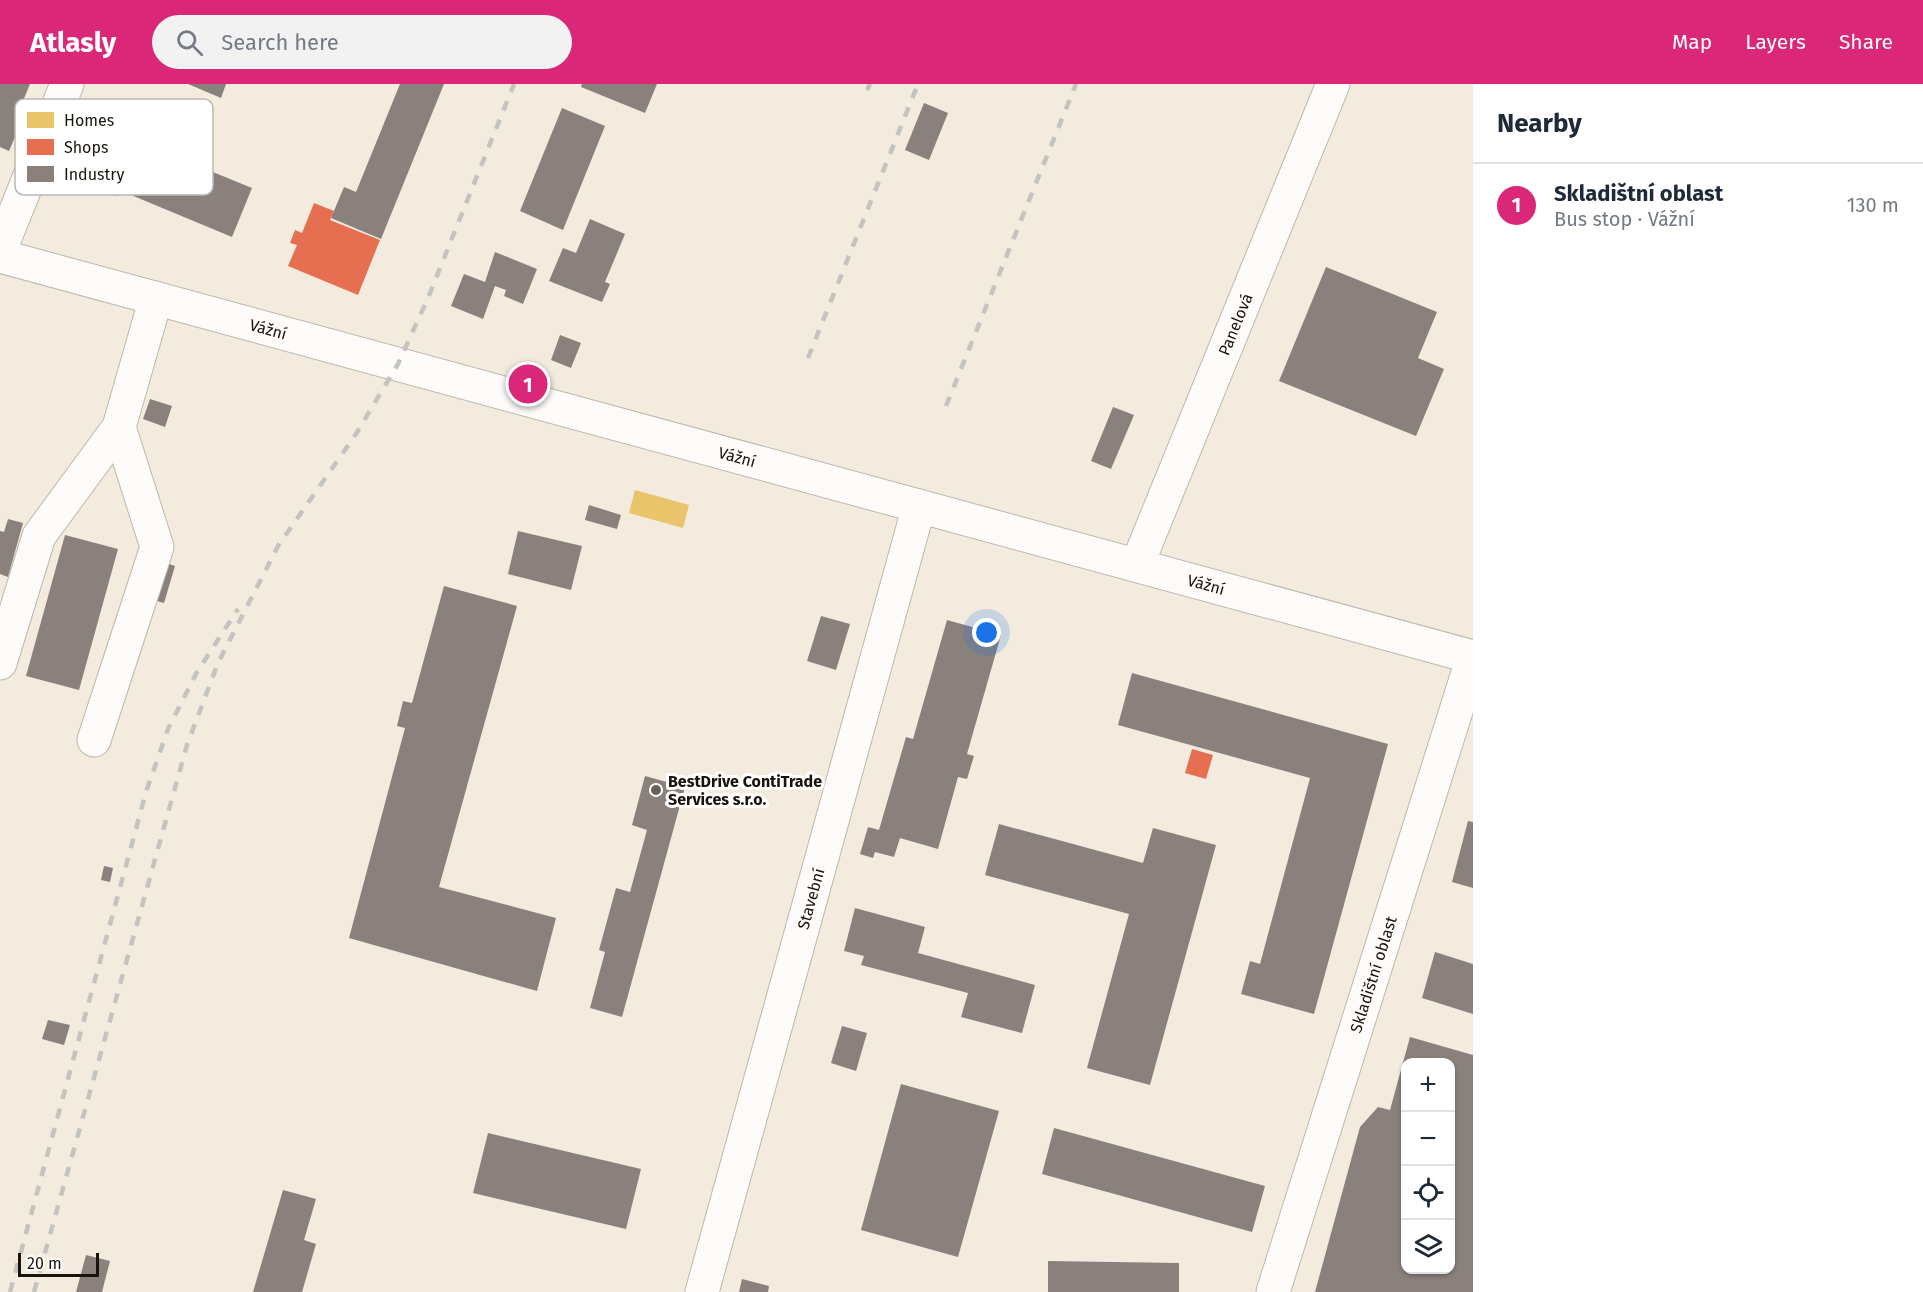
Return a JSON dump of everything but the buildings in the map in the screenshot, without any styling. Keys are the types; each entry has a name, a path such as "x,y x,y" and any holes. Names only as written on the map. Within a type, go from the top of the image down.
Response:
{"street":[{"path":"61,99 67,84"},
{"name":"Panelová","path":"1137,565 1333,84"},
{"path":"0,250 22,195"},
{"name":"Vážní","path":"0,256 1473,657"},
{"path":"0,663 39,536 119,427 156,298"},
{"path":"94,740 157,547 119,427"},
{"name":"Stavební","path":"702,1292 919,506"},
{"name":"Skladištní oblast","path":"1273,1292 1473,657"}],"railway":[{"path":"34,1292 187,745 218,663 278,546 356,434 398,364 428,298 514,84"},
{"path":"867,90 870,84"},
{"path":"808,358 918,84"},
{"path":"946,406 1076,84"},
{"path":"10,1292 146,792 168,729 197,672 238,609"}],"place":[{"name":"Skladištní oblast","path":"528,384"},
{"name":"BestDrive ContiTrade Services s.r.o.","path":"656,790"}]}
